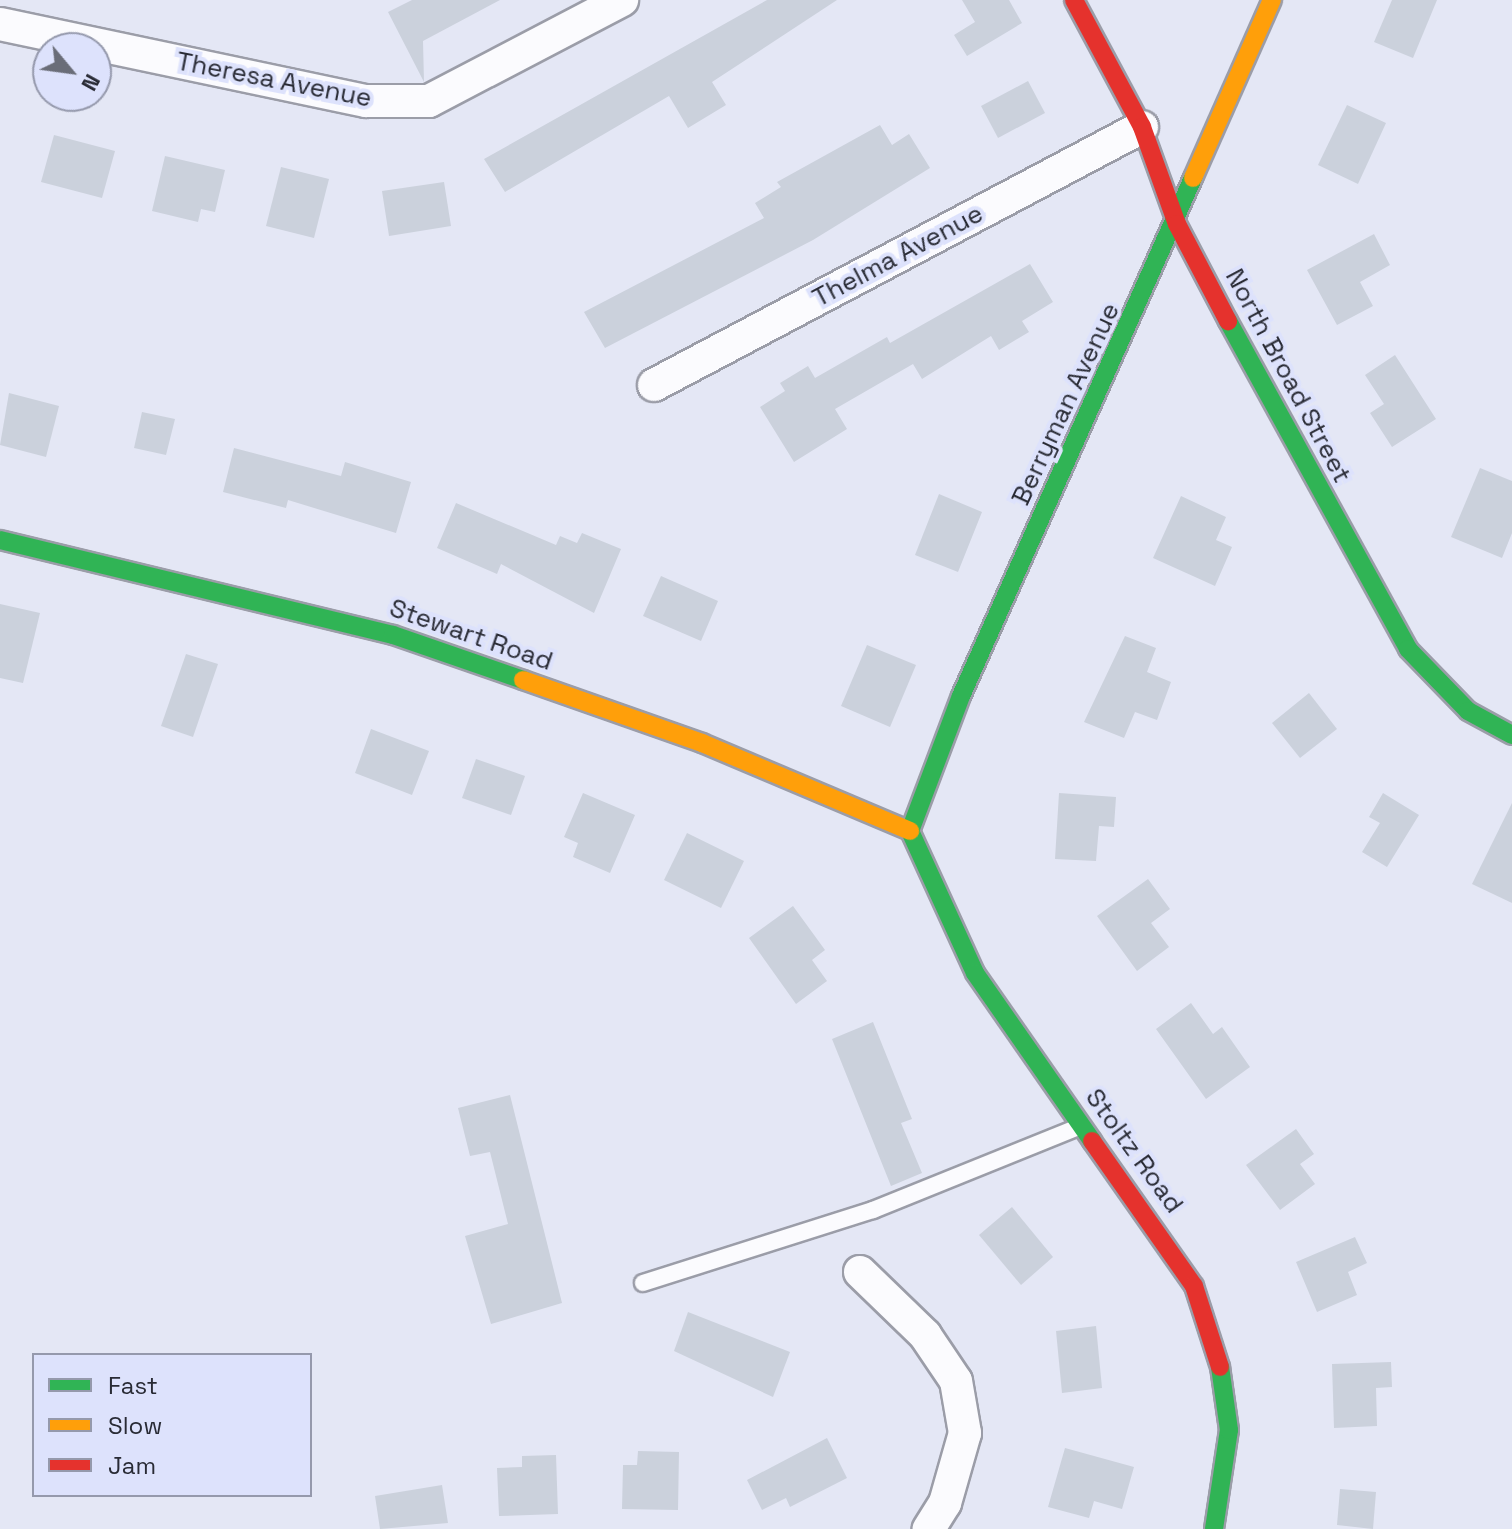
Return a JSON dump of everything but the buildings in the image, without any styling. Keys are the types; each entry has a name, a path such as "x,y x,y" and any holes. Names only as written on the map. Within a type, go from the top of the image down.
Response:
{"street":[{"name":"Theresa Avenue","path":"0,24 366,101 429,101 622,0"},
{"name":"North Broad Street","path":"1074,0 1142,127 1177,224 1408,649 1468,711 1512,735"},
{"name":"Berryman Avenue","path":"910,831 961,696 1177,224 1272,0"},
{"name":"Thelma Avenue","path":"654,385 1142,127"},
{"name":"Stewart Road","path":"0,540 393,635 702,743 910,831"},
{"name":"Stoltz Road","path":"910,831 975,973 1082,1126 1163,1233 1216,1342 1229,1430 1214,1529"},
{"path":"860,1272 925,1335 956,1381 965,1433 945,1503 929,1529"}],"lane":[{"path":"643,1283 873,1210 1082,1126"}],"traffic: fast":[{"path":"910,831 961,696 1193,178"},
{"path":"1228,321 1408,649 1468,711 1512,735"},
{"path":"0,540 393,635 523,680"},
{"path":"910,831 975,973 1092,1141"},
{"path":"1214,1529 1229,1430 1220,1367"}],"traffic: slow":[{"path":"1193,178 1272,0"},
{"path":"523,680 702,743 910,831"}],"traffic: jam":[{"path":"1074,0 1142,127 1177,224 1228,321"},
{"path":"1092,1141 1194,1286 1220,1367"}]}
